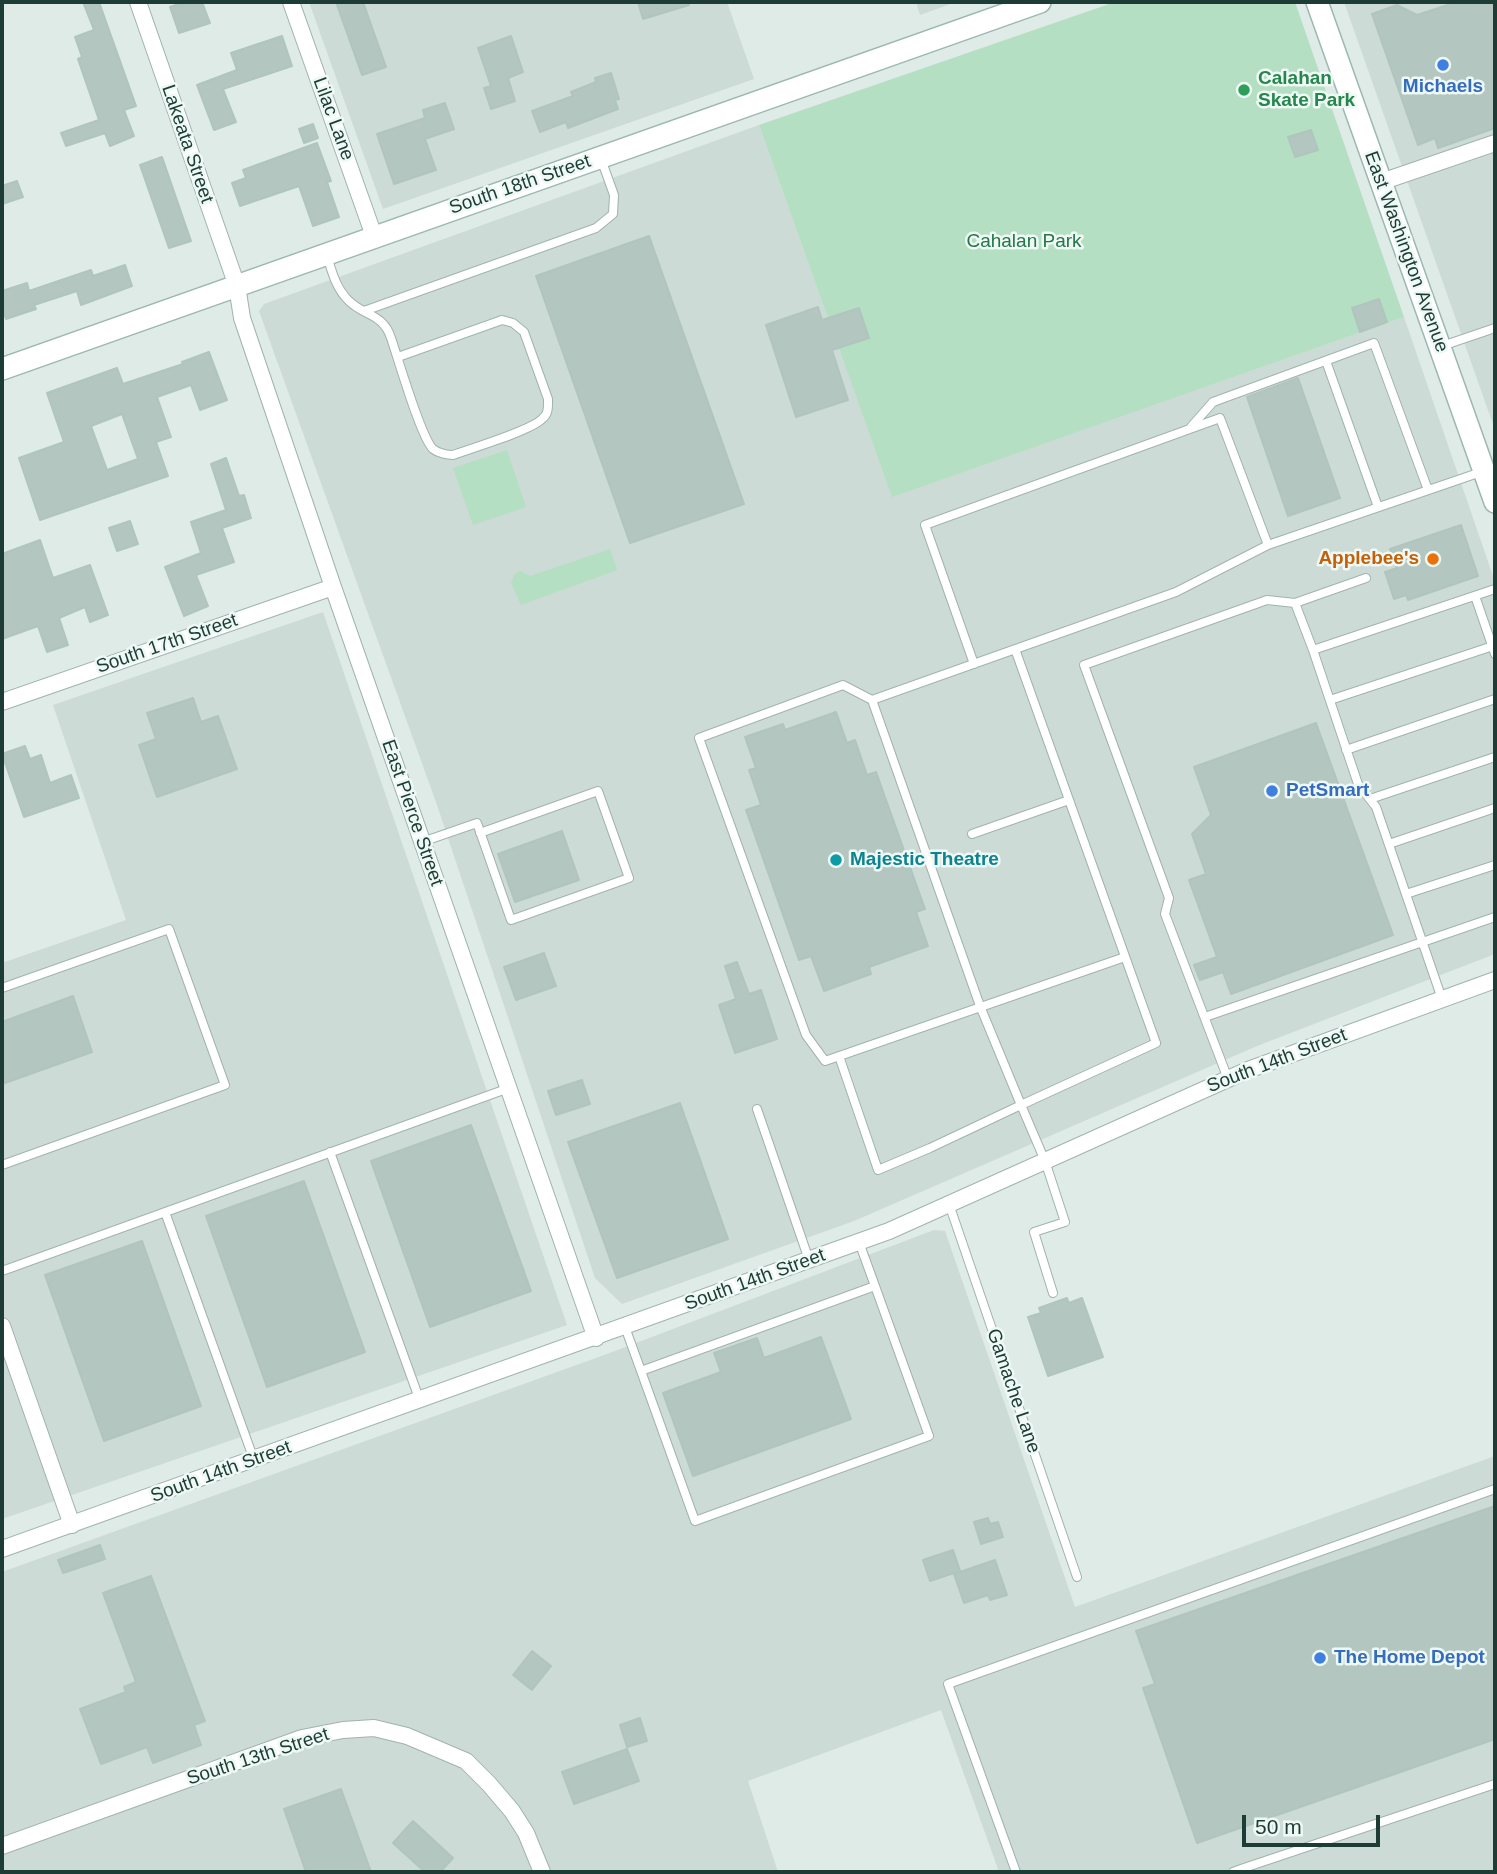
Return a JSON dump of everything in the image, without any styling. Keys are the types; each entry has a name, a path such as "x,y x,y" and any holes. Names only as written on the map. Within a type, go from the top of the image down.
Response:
{"street":[{"name":"Lakeata Street","path":"138,2 237,286"},
{"name":"Lilac Lane","path":"291,2 374,236"},
{"name":"South 18th Street","path":"2,369 1040,2"},
{"name":"East Washington Avenue","path":"1317,2 1440,347 1489,475 1495,502"},
{"path":"1381,182 1495,143"},
{"name":"East Pierce Street","path":"237,286 242,318 333,587 596,1338"},
{"name":"South 17th Street","path":"2,702 333,587"},
{"name":"South 14th Street","path":"2,1549 859,1242 1228,1079 1495,980"},
{"path":"2,1326 72,1525"},
{"name":"South 13th Street","path":"2,1846 302,1738 343,1730 374,1728 407,1736 466,1761 512,1811 526,1833 542,1872"}],"lane":[{"path":"364,311 596,228 614,214 614,195 600,157"},
{"path":"326,254 337,285 349,301 378,317 389,331 426,439 434,450 453,455 532,426 544,418 548,410 548,399 524,332 513,323 502,320 398,357"},
{"path":"1440,347 1495,328"},
{"path":"1189,429 1213,402 1374,343 1428,490"},
{"path":"1326,361 1378,507"},
{"path":"974,664 925,525 1220,418 1268,545"},
{"path":"872,700 1176,592 1268,545 1428,490 1489,475"},
{"path":"1228,1079 1165,914 1168,898 1084,665 1267,600 1295,603 1366,578"},
{"path":"1313,650 1495,589"},
{"path":"1330,701 1494,650 1475,596"},
{"path":"1295,603 1358,784 1376,807 1442,999"},
{"path":"839,1056 878,1170 1156,1043 1015,649"},
{"path":"1053,1293 1034,1232 1065,1222 1045,1161 980,1006 872,700 844,685 699,738 806,1035 825,1061 980,1006 1125,957"},
{"path":"1346,750 1495,699"},
{"path":"1370,799 1495,758"},
{"path":"422,842 477,823 480,833 511,920 629,878 598,792 480,833"},
{"path":"972,834 1069,800"},
{"path":"1389,844 1495,808"},
{"path":"1406,894 1495,865"},
{"path":"1205,1017 1495,917"},
{"path":"2,988 169,929 225,1085 2,1165"},
{"path":"2,1271 509,1088"},
{"path":"757,1109 809,1260"},
{"path":"330,1152 420,1401"},
{"name":"Gamache Lane","path":"949,1204 1077,1577"},
{"path":"164,1212 254,1460"},
{"path":"625,1327 695,1521 734,1507 929,1436 859,1242"},
{"path":"641,1371 875,1286"},
{"path":"1016,1872 948,1684 1495,1489"},
{"path":"1233,1872 1495,1784"}],"shaded area":[{"path":"309,2 727,2 754,79 383,209"},
{"path":"916,2 956,2 920,15"},
{"path":"1344,2 1495,2 1495,430"},
{"path":"759,125 892,496 1404,317 1495,582 1495,954 1257,1046 854,1221 622,1304 595,1278 437,805 259,311 264,304"},
{"path":"323,612 567,1325 2,1519 2,963 126,920 53,705"},
{"path":"934,1230 945,1231 1075,1607 1495,1456 1495,1872 999,1872 941,1710 748,1781 778,1872 2,1872 2,1572 607,1354"}],"green space":[{"name":"Cahalan Park","path":"1115,2 1295,2 1404,317 892,497 759,125"},
{"path":"507,450 526,507 473,525 453,468"},
{"path":"610,549 617,570 521,605 511,583 515,574 520,571 530,576"}],"building":[{"path":"83,2 99,2 136,106 124,110 134,136 110,146 105,133 66,146 61,133 99,120 78,59 82,57 75,37 94,30"},
{"path":"185,2 202,2 210,23 179,33 170,7"},
{"path":"336,2 363,2 386,67 362,75"},
{"path":"638,2 688,2 689,5 643,19"},
{"path":"1457,2 1495,2 1495,128 1438,148 1435,138 1418,145 1372,14 1397,5 1417,15"},
{"path":"282,36 292,66 223,89 236,122 214,130 197,85 237,70 231,53"},
{"path":"511,36 523,72 508,78 515,101 491,109 484,88 491,86 478,48"},
{"path":"611,73 619,99 615,100 618,109 568,128 566,122 540,132 532,111 573,96 571,92 596,82 595,78"},
{"path":"445,103 454,129 425,139 436,170 394,184 377,134 425,118 423,110"},
{"path":"313,124 318,138 304,143 299,129"},
{"path":"1311,130 1318,150 1295,157 1288,137"},
{"path":"317,143 331,181 327,182 339,217 313,226 299,186 240,206 232,183 246,178 243,170"},
{"path":"162,157 191,241 169,248 140,165"},
{"path":"17,181 23,197 2,204 2,186"},
{"path":"649,236 744,504 630,543 536,276"},
{"path":"125,265 132,286 81,305 77,291 34,305 36,309 6,319 2,307 2,291 27,283 29,291 91,270 93,276"},
{"path":"1379,299 1387,322 1360,332 1352,308"},
{"path":"818,307 822,320 859,308 869,338 832,350 848,400 796,417 766,325"},
{"path":"209,352 227,400 200,410 191,385 157,397 171,437 156,442 168,476 40,520 19,458 64,442 47,393 117,368 123,384 183,364 182,362","holes":["122,414 138,459 107,470 91,426"]},
{"path":"1298,378 1340,498 1288,516 1247,397"},
{"path":"226,458 239,496 244,495 251,518 222,528 234,562 196,575 208,606 184,616 165,567 201,553 191,522 226,510 211,464"},
{"path":"130,521 138,544 117,551 109,528"},
{"name":"Applebee's","path":"1461,525 1478,576 1408,600 1406,595 1394,599 1385,572 1397,568 1390,549"},
{"path":"40,540 53,578 90,565 108,615 90,622 85,607 59,618 68,645 47,652 38,626 2,639 2,554"},
{"path":"193,698 201,722 218,716 237,769 157,797 139,745 156,739 147,713"},
{"name":"Majestic Theatre","path":"836,712 847,743 855,740 867,775 876,772 925,909 916,912 928,946 869,967 871,974 824,991 811,956 799,960 746,810 761,805 749,770 756,768 745,737 783,724 785,730"},
{"path":"1316,723 1393,935 1231,994 1223,972 1200,980 1194,965 1217,957 1189,880 1206,874 1192,834 1211,815 1194,767"},
{"path":"25,746 30,759 41,755 50,783 71,775 79,798 24,817 2,754"},
{"path":"562,831 579,880 515,902 498,854"},
{"path":"544,953 556,986 516,1000 504,967"},
{"path":"737,962 749,994 761,990 777,1039 735,1053 719,1005 736,999 725,966"},
{"path":"73,996 92,1052 2,1084 2,1022"},
{"path":"582,1080 590,1104 556,1115 548,1091"},
{"path":"680,1103 728,1239 617,1278 568,1142"},
{"path":"471,1125 531,1291 430,1327 371,1161"},
{"path":"304,1181 365,1352 267,1387 206,1216"},
{"path":"142,1241 201,1406 104,1441 45,1275"},
{"path":"1067,1298 1069,1303 1082,1298 1103,1357 1048,1376 1028,1317 1041,1313 1039,1308"},
{"path":"821,1337 851,1419 693,1476 663,1393 721,1372 714,1353 757,1338 764,1358"},
{"name":"The Home Depot","path":"1495,1506 1495,1739 1197,1843 1143,1688 1155,1684 1136,1631"},
{"path":"988,1518 990,1524 998,1522 1003,1537 981,1544 974,1522"},
{"path":"100,1545 105,1559 63,1573 58,1560"},
{"path":"953,1550 960,1571 930,1581 923,1560"},
{"path":"995,1560 1007,1595 990,1600 988,1595 964,1603 954,1574"},
{"path":"151,1576 205,1721 194,1725 201,1745 153,1763 147,1747 101,1764 80,1709 126,1692 124,1687 136,1682 103,1593"},
{"path":"532,1651 551,1666 532,1690 513,1675"},
{"path":"640,1718 647,1741 627,1747 620,1725"},
{"path":"627,1749 639,1781 574,1804 562,1772"},
{"path":"341,1789 371,1872 306,1872 284,1809"},
{"path":"413,1821 453,1858 440,1872 425,1872 393,1843"}],"place":[{"name":"Michaels","path":"1443,65"},
{"name":"Calahan Skate Park","path":"1244,90"},
{"name":"Applebee's","path":"1433,559"},
{"name":"PetSmart","path":"1272,791"},
{"name":"Majestic Theatre","path":"836,860"},
{"name":"The Home Depot","path":"1320,1658"}]}
